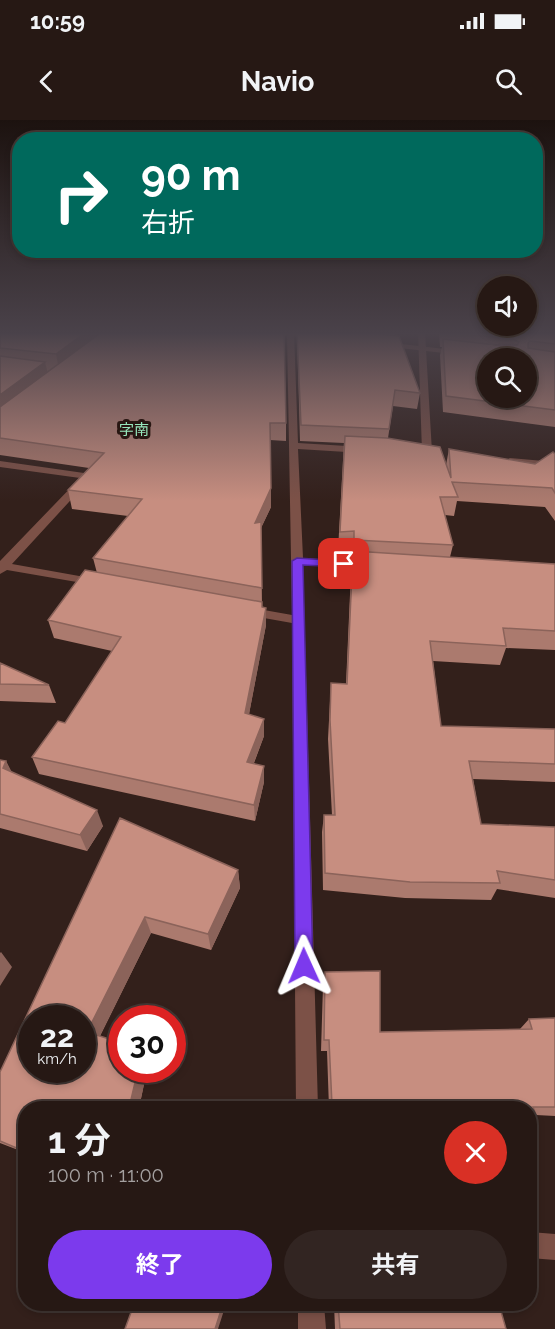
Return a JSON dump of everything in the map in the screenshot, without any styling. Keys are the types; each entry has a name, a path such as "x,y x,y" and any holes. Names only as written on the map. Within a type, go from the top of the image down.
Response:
{"street":[{"path":"292,388 307,1101"},
{"path":"424,388 428,453"},
{"path":"295,446 372,450"},
{"path":"416,452 439,454"},
{"path":"497,459 555,465"},
{"path":"0,464 87,476 2,567"},
{"path":"297,561 379,566"},
{"path":"2,567 110,585"},
{"path":"238,609 297,620"},
{"path":"537,1246 555,1247"},
{"path":"311,1311 312,1329"}],"building":[{"path":"0,388 9,388 0,395"},
{"path":"25,388 285,388 286,423 270,423 271,488 255,523 261,522 262,588 93,558 142,499 68,490 104,453 0,438 0,407"},
{"path":"299,388 418,388 420,393 395,390 389,429 301,425"},
{"path":"446,388 477,388 477,400 446,396"},
{"path":"537,388 555,388 555,410 537,408"},
{"path":"345,436 387,438 440,447 451,478 449,449 535,464 553,452 555,454 555,493 552,488 452,482 458,497 440,497 453,545 354,540 354,531 340,532"},
{"path":"353,551 555,564 555,631 503,628 506,646 430,641 441,726 555,729 555,764 469,761 481,824 555,827 555,880 497,871 500,883 410,882 325,873 324,815 335,815 330,720 331,683 347,684"},
{"path":"85,570 262,602 262,607 266,608 245,713 264,719 247,762 264,766 254,805 32,757 58,721 65,723 121,637 48,620"},
{"path":"0,663 49,685 0,684"},
{"path":"0,760 6,761 3,768 97,810 80,835 0,814"},
{"path":"120,818 238,870 208,934 145,917 96,1014 96,1005 32,1005"},
{"path":"380,971 380,1032 532,1029 529,1019 555,1018 555,1107 537,1107 537,1101 332,1101 329,1040 324,1040 325,972"},
{"path":"18,1034 18,1083 96,1083 96,1035 108,1039 108,1083 135,1083 131,1101 18,1101 18,1149 0,1141 0,1072"},
{"path":"131,1311 221,1311 215,1329 125,1329"},
{"path":"339,1311 501,1311 506,1329 340,1329"}],"district":[{"name":"字南","path":"134,430"}],"route":[{"path":"304,966 297,561 344,564"}]}
